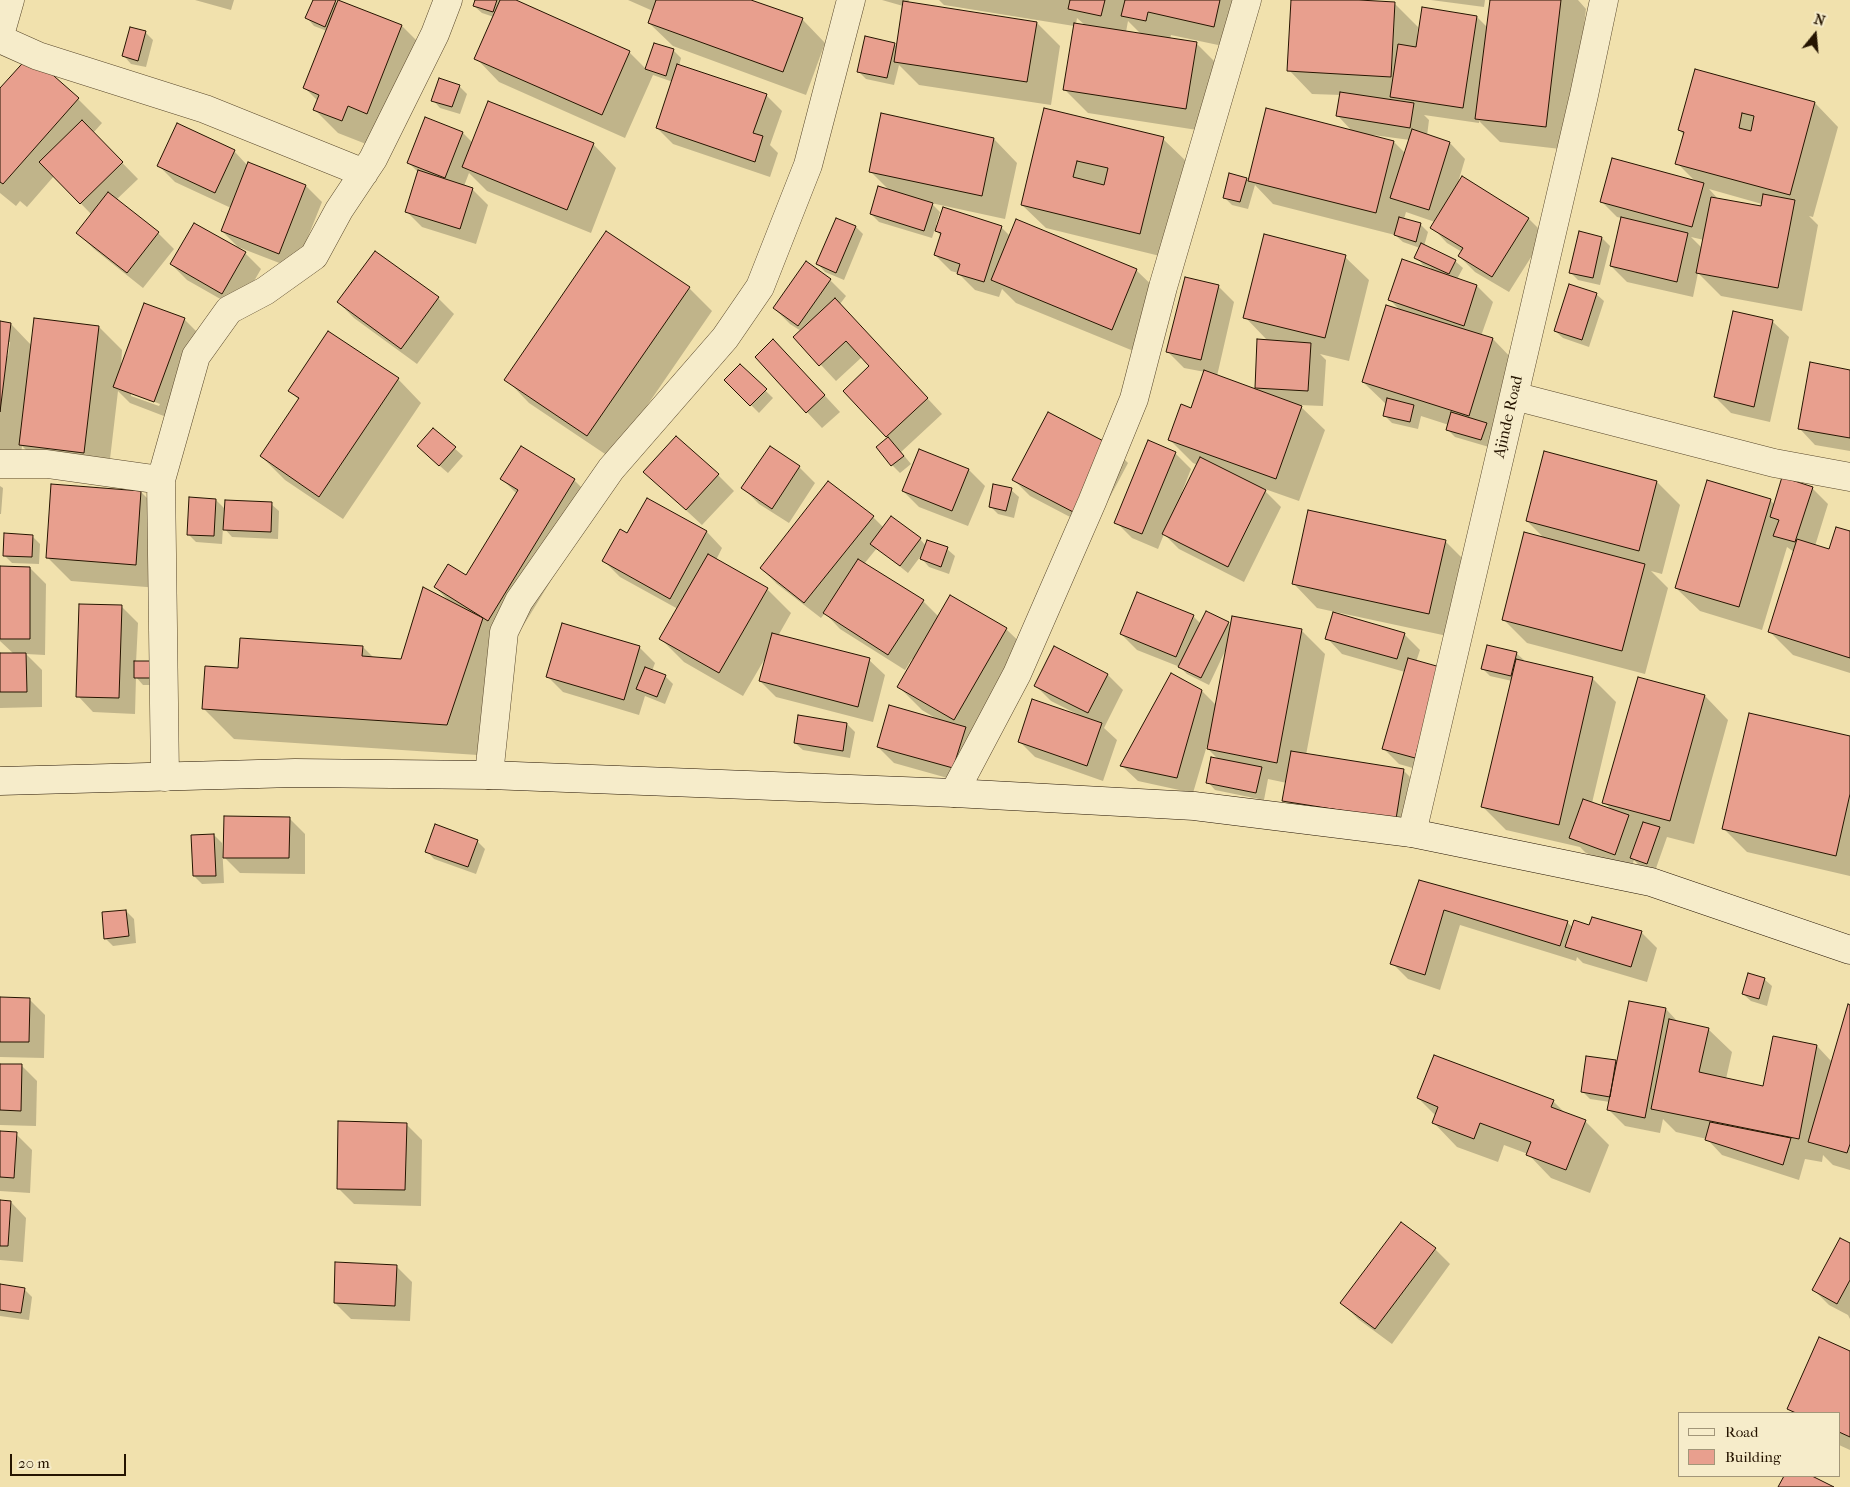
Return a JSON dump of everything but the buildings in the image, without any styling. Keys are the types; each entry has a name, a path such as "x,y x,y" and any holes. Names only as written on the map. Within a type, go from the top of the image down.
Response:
{"street":[{"path":"10,0 0,37 38,56 205,109 364,173"},
{"path":"165,777 161,480 196,356 229,310 265,290 314,256 339,210 373,159 435,34 448,0"},
{"path":"489,775 504,632 519,601 611,469 725,338 760,287 808,165 851,0"},
{"path":"954,793 1017,674 1092,502 1134,398 1163,287 1247,0"},
{"name":"Ajinde Road","path":"1412,833 1584,95 1604,0"},
{"path":"1514,396 1774,463 1850,477"},
{"path":"0,464 47,464 161,480"},
{"path":"0,781 295,773 489,775 954,793 1194,806 1412,833 1651,882 1850,950"}]}
